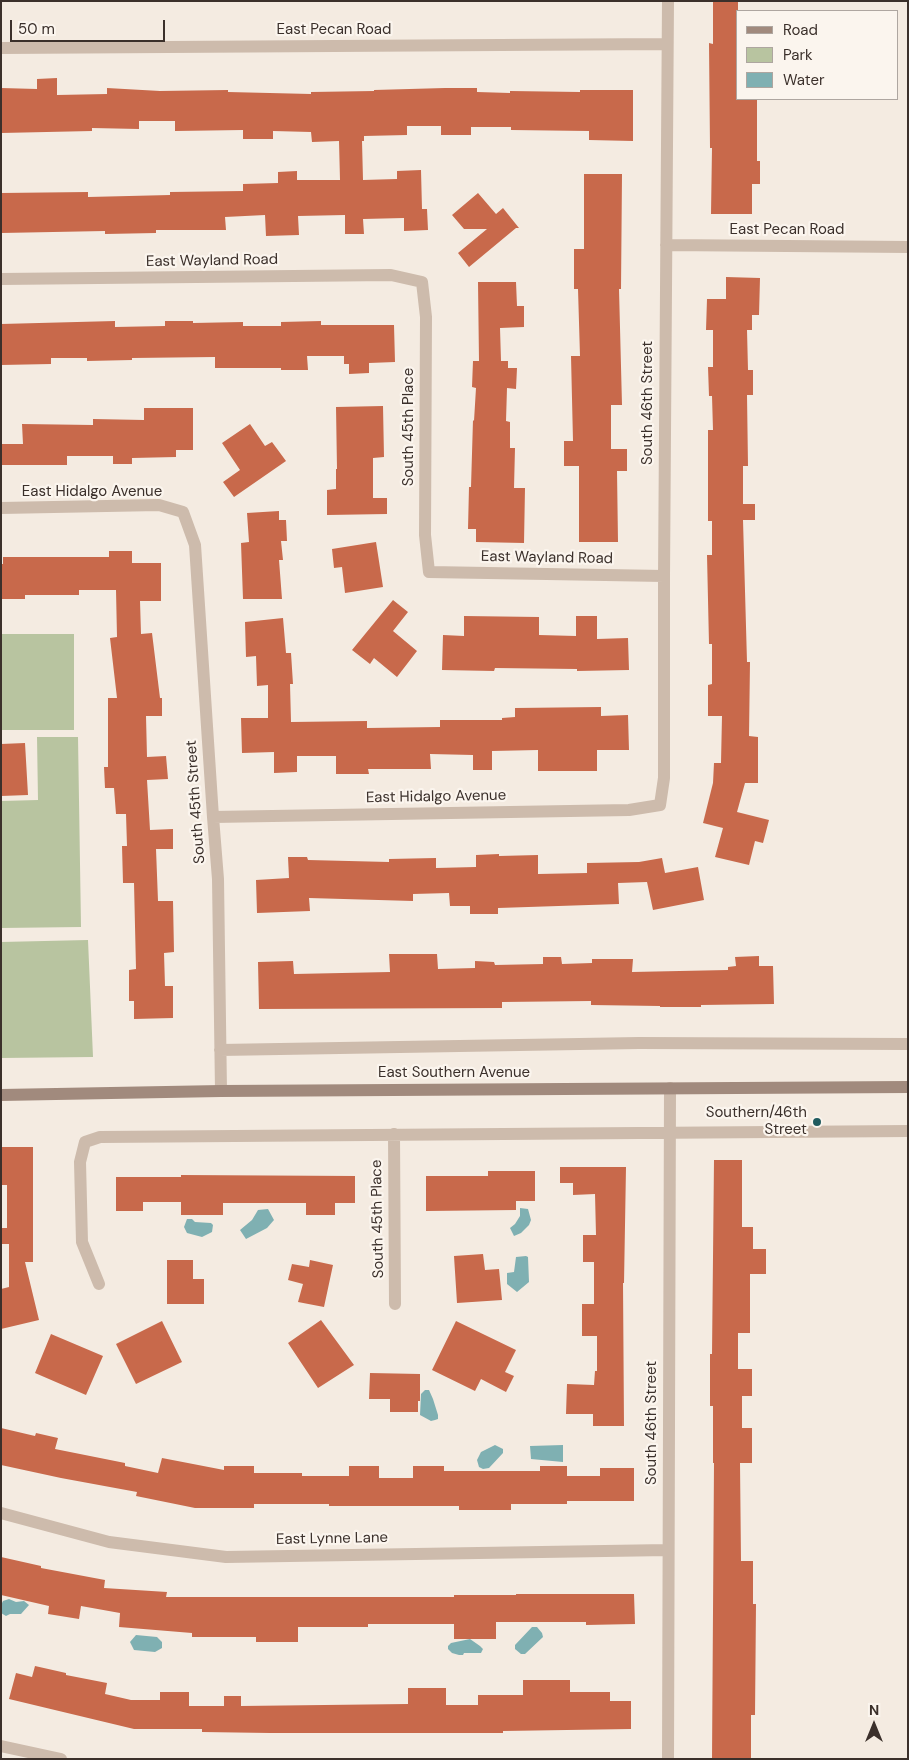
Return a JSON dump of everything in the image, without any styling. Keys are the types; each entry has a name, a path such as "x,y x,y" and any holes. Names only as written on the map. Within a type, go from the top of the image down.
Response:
{"main road":[{"name":"East Southern Avenue","path":"1,1095 221,1091 908,1087"}],"street":[{"name":"South 46th Street","path":"660,805 664,778 668,1"},
{"name":"East Pecan Road","path":"1,48 667,44"},
{"name":"East Pecan Road","path":"666,245 908,247"},
{"name":"East Wayland Road","path":"1,279 391,275 422,282"},
{"name":"South 45th Place","path":"422,282 426,317 425,535 429,572"},
{"name":"East Hidalgo Avenue","path":"1,508 159,505 183,512"},
{"name":"South 45th Street","path":"183,512 195,545 212,817 218,879 221,1091"},
{"name":"East Wayland Road","path":"429,572 664,576"},
{"name":"East Hidalgo Avenue","path":"212,817 629,810 660,805"},
{"name":"East Southern Avenue","path":"220,1050 639,1043 908,1044"},
{"name":"South 46th Street","path":"668,1759 670,1088"},
{"path":"99,1284 82,1242 80,1162 85,1142 100,1136 908,1131"},
{"name":"South 45th Place","path":"394,1134 396,1304"},
{"name":"East Lynne Lane","path":"1,1513 110,1542 226,1557 668,1550"},
{"path":"1,1746 61,1759"}],"green space":[{"path":"1,634 74,634 74,730 1,730"},
{"path":"37,737 78,737 81,927 1,928 1,801 38,800"},
{"path":"88,940 93,1057 1,1058 1,942"}],"water":[{"path":"520,1208 528,1209 531,1220 521,1233 514,1236 510,1228 520,1216"},
{"path":"268,1209 274,1220 267,1228 246,1239 240,1230 252,1220 258,1210"},
{"path":"187,1219 192,1219 195,1222 211,1223 213,1225 212,1232 202,1237 187,1233 184,1227"},
{"path":"516,1257 528,1257 529,1282 517,1292 507,1284 507,1273 514,1272"},
{"path":"425,1390 429,1390 438,1419 431,1421 420,1415 421,1394"},
{"path":"495,1445 503,1449 503,1453 489,1468 483,1469 479,1467 477,1460 481,1452"},
{"path":"563,1445 563,1462 531,1459 530,1446"},
{"path":"9,1599 16,1602 24,1601 29,1605 21,1614 6,1616 1,1613 1,1605 3,1601"},
{"path":"532,1627 537,1627 543,1637 525,1654 521,1654 515,1649 515,1645"},
{"path":"136,1635 157,1637 162,1642 162,1648 155,1652 134,1650 130,1642"},
{"path":"470,1639 483,1649 481,1653 464,1653 459,1655 452,1653 448,1649 451,1643"}],"building":[{"path":"713,1 738,1 738,10 736,10 736,100 757,100 757,161 760,161 760,184 752,184 752,214 711,214 712,148 710,148 709,43 713,44"},
{"path":"57,78 57,95 107,94 107,88 160,91 228,90 228,92 311,94 311,92 445,88 477,88 477,92 510,93 510,91 580,92 580,90 633,90 633,141 589,140 589,131 511,130 511,127 471,127 471,135 441,135 441,126 407,126 407,135 364,136 364,141 362,141 363,180 397,179 397,171 421,170 422,209 427,209 428,230 404,231 404,218 363,219 364,234 345,234 345,215 298,216 299,235 266,236 265,215 225,217 226,230 156,230 156,233 105,234 105,231 1,233 1,193 88,192 88,197 170,195 170,192 243,191 243,184 278,183 278,172 297,171 297,180 340,180 339,141 312,142 311,132 273,131 273,139 243,139 243,130 175,131 175,121 139,121 139,129 92,128 92,131 1,133 1,88 37,89 37,79"},
{"path":"584,174 622,174 621,289 619,289 622,405 611,405 611,449 627,449 627,471 617,471 618,542 579,542 579,466 564,466 564,441 573,441 571,356 580,356 578,289 574,289 574,249 584,249"},
{"path":"478,193 496,214 503,208 519,228 516,228 469,267 458,253 487,229 464,229 452,215"},
{"path":"726,277 760,278 759,315 752,315 752,330 747,330 748,370 753,370 753,395 747,395 748,466 743,466 743,504 755,504 755,520 743,520 747,662 750,662 749,736 758,737 758,783 745,783 737,812 769,820 763,843 755,841 749,865 715,857 723,828 703,823 713,783 714,763 721,763 722,716 708,716 708,685 712,684 712,644 709,644 707,555 712,555 712,521 708,521 708,430 713,430 712,396 709,396 708,367 713,367 713,330 706,330 707,299 726,299"},
{"path":"478,282 516,282 517,306 524,306 524,327 500,328 501,361 508,361 508,368 517,368 516,389 507,388 506,421 510,422 510,448 515,448 514,488 525,488 524,543 476,542 476,529 468,529 476,388 472,387 473,361 479,361"},
{"path":"115,321 115,327 165,326 165,321 193,321 193,323 243,322 243,326 281,326 281,322 321,321 321,325 394,325 395,362 369,363 369,373 349,374 349,364 344,364 344,356 307,356 308,370 215,368 215,357 132,358 132,360 87,361 87,358 51,358 51,364 1,365 1,324"},
{"path":"383,406 384,457 373,458 373,498 387,498 387,514 327,515 327,490 336,489 336,407"},
{"path":"144,408 193,408 193,450 176,450 176,457 132,458 132,464 113,464 113,456 67,456 67,465 1,465 1,444 23,444 22,424 93,425 93,419 144,420"},
{"path":"250,424 265,446 272,442 286,461 234,497 223,482 240,470 222,443"},
{"path":"279,511 279,520 286,520 287,541 281,541 283,560 279,560 282,599 243,599 241,543 249,542 247,513"},
{"path":"376,542 383,587 345,593 342,567 334,568 332,549"},
{"path":"109,551 132,551 132,563 161,563 161,601 140,601 141,634 152,633 160,698 162,698 162,716 146,716 147,757 166,756 168,779 147,780 150,830 173,829 173,849 156,849 158,901 173,901 174,952 164,953 165,986 173,986 173,1018 134,1019 134,1001 129,1001 129,970 136,969 134,883 123,883 122,846 127,846 126,814 116,814 114,788 105,788 104,767 108,767 108,698 117,698 110,638 117,637 116,590 79,590 79,595 25,595 25,599 1,599 1,564 3,564 3,557 109,557"},
{"path":"393,600 408,612 393,631 417,651 397,677 374,658 370,664 352,650"},
{"path":"464,616 539,617 539,635 576,636 576,616 597,616 597,639 628,638 629,670 577,671 577,669 495,668 494,671 442,670 443,635 464,636"},
{"path":"283,618 286,653 291,653 293,684 290,684 291,722 367,721 367,728 440,727 440,720 502,720 502,718 515,717 515,708 601,707 601,716 628,715 629,750 597,750 597,771 538,771 538,750 492,751 492,770 473,770 473,755 430,754 431,769 368,769 369,774 336,774 336,756 297,756 297,772 274,773 274,752 242,753 241,718 268,718 268,685 257,686 256,656 246,657 245,622"},
{"path":"25,743 28,795 1,796 1,744"},
{"path":"499,854 499,856 538,855 538,874 587,873 587,863 639,862 662,858 665,873 698,867 704,900 653,910 647,882 618,883 619,904 498,908 498,914 470,914 470,906 450,906 449,893 413,894 413,901 309,898 310,911 257,913 256,880 289,878 288,857 307,857 308,860 389,862 389,859 436,858 436,868 476,867 476,855"},
{"path":"389,954 437,954 438,969 475,968 475,961 494,962 495,965 543,964 543,957 561,957 562,964 592,963 592,959 633,959 632,972 728,970 728,967 736,966 735,957 759,956 759,966 773,966 774,1004 660,1007 591,1005 591,1001 502,1002 502,1008 259,1009 258,962 293,961 294,974 390,972"},
{"path":"1,1147 33,1147 33,1262 25,1262 39,1320 1,1329 1,1289 9,1287 9,1244 1,1244 1,1228 7,1228 7,1185 1,1185"},
{"path":"714,1160 742,1160 742,1227 753,1227 753,1249 766,1249 766,1274 750,1274 750,1333 738,1333 738,1369 752,1369 752,1396 742,1396 742,1428 752,1428 752,1463 740,1463 741,1561 753,1561 753,1604 756,1604 755,1715 751,1715 751,1759 712,1759 714,1463 713,1406 710,1406 710,1354 712,1354"},
{"path":"560,1167 626,1167 623,1283 624,1426 593,1426 593,1414 566,1414 567,1384 594,1385 595,1371 597,1371 597,1336 582,1336 582,1304 594,1304 594,1262 583,1262 583,1235 596,1235 595,1194 573,1195 573,1183 560,1183"},
{"path":"488,1171 535,1171 535,1201 516,1201 516,1210 426,1211 426,1176 488,1176"},
{"path":"181,1175 355,1176 355,1203 335,1203 335,1215 306,1215 306,1203 223,1203 223,1215 181,1215 181,1202 143,1202 143,1211 116,1211 116,1177 181,1177"},
{"path":"483,1254 485,1270 499,1269 502,1300 457,1303 454,1256"},
{"path":"167,1260 193,1260 193,1279 204,1279 204,1304 167,1304"},
{"path":"310,1260 333,1265 324,1307 298,1302 303,1284 288,1280 292,1264 309,1267"},
{"path":"321,1320 354,1365 318,1388 288,1343"},
{"path":"162,1321 182,1362 136,1384 116,1344"},
{"path":"456,1321 516,1350 505,1372 514,1376 506,1392 481,1379 475,1391 432,1370"},
{"path":"51,1334 103,1356 86,1395 35,1373"},
{"path":"370,1373 420,1374 418,1412 390,1412 390,1399 369,1399"},
{"path":"1,1428 35,1436 36,1433 58,1438 55,1449 125,1463 125,1466 158,1473 162,1458 224,1470 224,1466 254,1466 254,1473 302,1473 302,1476 349,1476 349,1466 379,1466 379,1478 413,1478 413,1466 444,1466 444,1471 540,1471 540,1466 567,1466 567,1476 600,1476 600,1468 634,1468 634,1501 567,1501 567,1504 511,1504 511,1510 459,1510 459,1506 329,1506 329,1504 254,1504 254,1508 195,1508 136,1496 137,1492 1,1465"},
{"path":"1,1557 41,1566 41,1568 105,1580 104,1588 167,1592 166,1597 454,1597 454,1595 634,1594 635,1624 586,1625 586,1622 496,1622 496,1639 454,1639 454,1624 368,1624 368,1627 298,1627 298,1642 256,1642 256,1637 192,1637 192,1633 119,1627 120,1613 81,1606 79,1619 48,1614 49,1606 1,1595"},
{"path":"35,1666 66,1673 66,1675 107,1683 105,1694 131,1700 160,1700 160,1692 189,1692 189,1706 224,1706 224,1696 241,1696 241,1706 408,1704 408,1688 446,1688 446,1705 478,1705 478,1695 523,1695 523,1680 570,1680 570,1692 610,1692 610,1701 631,1701 631,1729 503,1731 503,1733 270,1733 202,1732 202,1729 134,1729 9,1699 16,1673 32,1677"}],"place":[{"name":"Southern/46th Street","path":"817,1122"}]}
